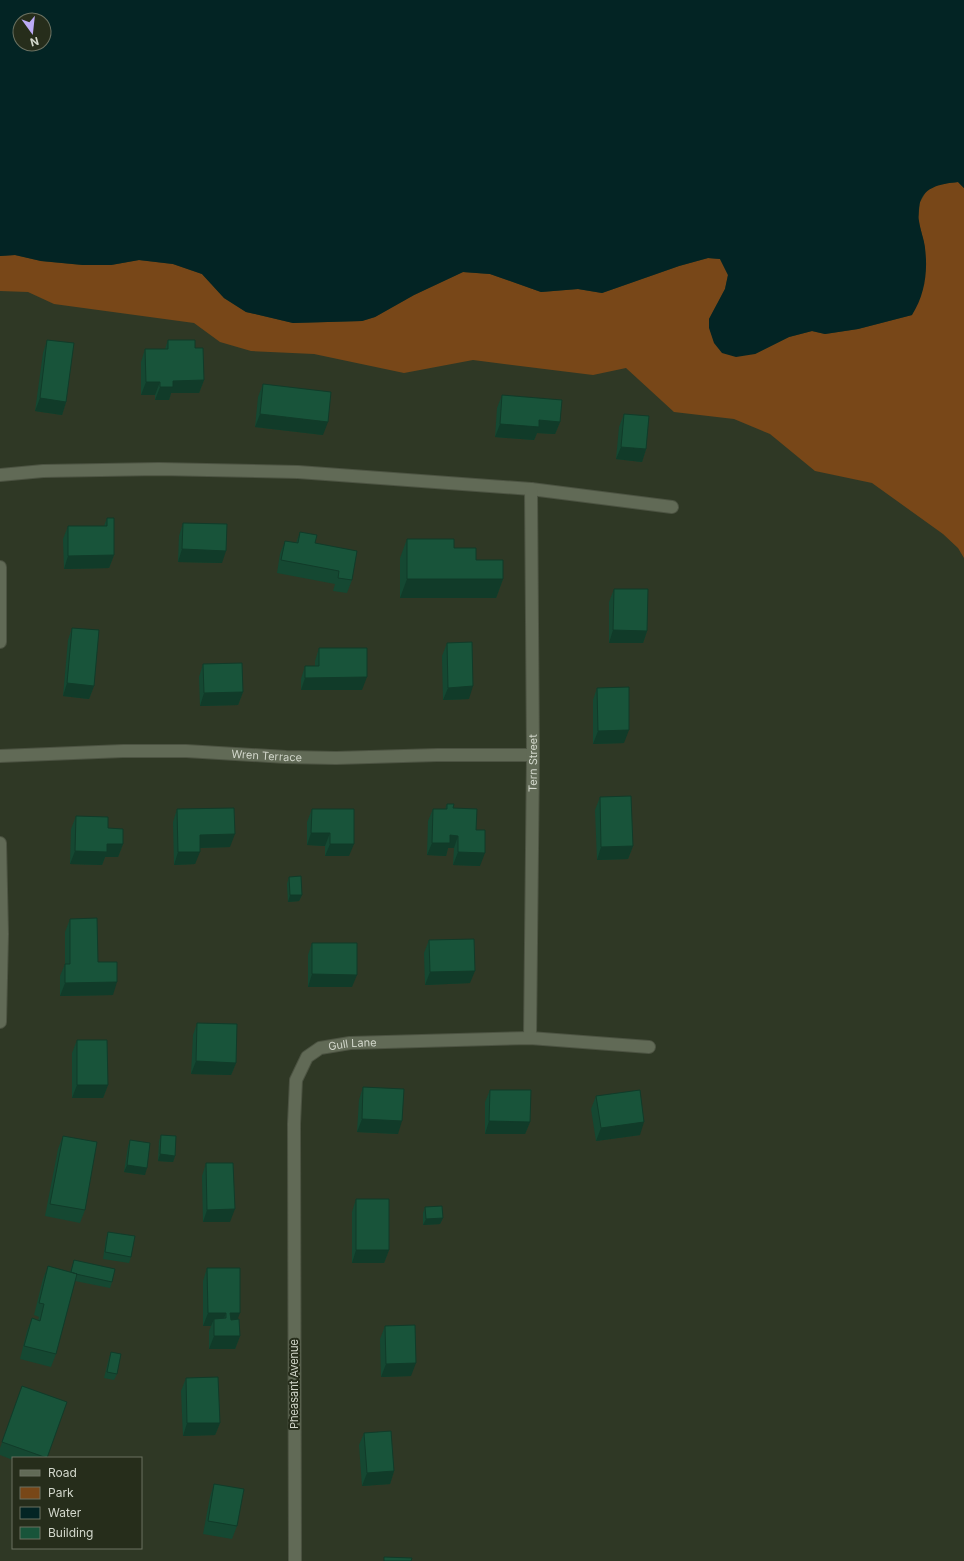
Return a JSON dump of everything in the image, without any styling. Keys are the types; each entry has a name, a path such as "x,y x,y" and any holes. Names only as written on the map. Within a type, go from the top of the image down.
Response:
{"street":[{"path":"0,475 62,470 219,469 346,474 531,489 672,507"},
{"name":"Tern Street","path":"530,1038 533,756 531,489"},
{"path":"0,568 0,642"},
{"name":"Wren Terrace","path":"0,756 123,751 186,751 286,757 336,758 437,754 533,756"},
{"path":"0,843 2,934 0,1022"},
{"name":"Gull Lane","path":"294,1207 294,1124 296,1080 307,1057 320,1048 350,1043 530,1038 650,1047"},
{"name":"Pheasant Avenue","path":"294,1207 295,1561"}],"green space":[{"path":"958,182 964,188 964,558 958,548 943,534 872,483 815,471 770,434 734,419 674,412 626,368 593,375 473,360 404,373 314,354 251,351 220,342 194,323 54,304 28,292 0,291 0,256 15,255 41,261 83,265 111,265 139,260 173,264 202,274 224,298 246,312 293,323 362,321 375,317 414,295 463,272 490,274 541,292 578,289 602,293 679,266 708,258 720,259 728,275 725,289 709,319 755,354 789,337 812,331 825,334 858,329 912,315 925,248 918,218 920,202 927,190 940,184"}],"water":[{"path":"0,0 964,0 964,188 958,182 945,184 932,188 923,195 919,208 919,218 925,248 926,274 923,291 912,315 858,329 825,334 812,331 789,337 755,354 736,357 722,353 714,343 709,328 709,319 725,289 728,275 720,259 708,258 679,266 602,293 578,289 541,292 490,274 463,272 414,295 375,317 362,321 293,323 246,312 224,298 202,274 173,264 139,260 111,265 83,265 41,261 15,255 0,256"}],"building":[{"path":"47,340 74,343 66,402 40,398"},
{"path":"168,340 195,340 195,348 203,348 204,380 173,381 173,387 160,387 160,382 146,382 145,349 168,349"},
{"path":"263,384 331,392 328,422 260,414"},
{"path":"502,395 562,400 560,422 539,420 539,427 500,424"},
{"path":"624,414 649,416 646,449 621,447"},
{"path":"107,518 114,518 114,555 68,556 68,526 107,526"},
{"path":"183,523 227,524 226,551 182,549"},
{"path":"300,532 317,535 315,543 357,551 352,580 338,578 339,571 281,560 285,541 298,543"},
{"path":"407,539 454,539 454,548 476,548 476,560 503,560 503,579 407,579"},
{"path":"614,589 648,589 647,631 613,630"},
{"path":"72,628 99,630 94,686 67,683"},
{"path":"472,642 473,686 448,688 447,643"},
{"path":"319,648 367,648 367,677 305,678 305,666 319,666"},
{"path":"242,663 243,692 204,693 203,664"},
{"path":"629,687 629,730 598,731 597,688"},
{"path":"631,796 633,846 601,847 600,797"},
{"path":"447,804 454,804 453,808 477,809 476,830 485,830 485,853 458,852 458,836 450,835 450,843 432,843 433,809 447,809"},
{"path":"234,808 235,834 200,835 200,852 178,852 177,809"},
{"path":"312,809 354,809 354,844 330,844 330,833 311,833"},
{"path":"76,816 108,817 108,828 123,829 123,844 107,844 107,852 75,851"},
{"path":"301,876 302,895 290,895 289,877"},
{"path":"97,918 98,962 117,962 117,982 65,983 65,964 70,964 70,919"},
{"path":"474,939 475,971 430,972 429,940"},
{"path":"312,943 357,943 357,975 312,974"},
{"path":"197,1023 237,1024 236,1063 196,1061"},
{"path":"77,1040 107,1040 108,1085 77,1085"},
{"path":"363,1087 404,1089 402,1121 362,1119"},
{"path":"490,1090 531,1090 530,1122 489,1121"},
{"path":"640,1090 644,1122 601,1128 596,1096"},
{"path":"161,1135 176,1136 175,1156 160,1154"},
{"path":"63,1136 97,1142 85,1210 50,1204"},
{"path":"130,1140 150,1143 147,1168 127,1165"},
{"path":"206,1163 233,1163 235,1209 207,1210"},
{"path":"356,1199 389,1199 389,1250 356,1250"},
{"path":"442,1206 443,1218 426,1219 425,1207"},
{"path":"108,1232 135,1236 131,1257 105,1252"},
{"path":"74,1260 115,1269 112,1282 71,1272"},
{"path":"48,1266 77,1274 56,1354 24,1346 32,1318 40,1321 44,1304 39,1303"},
{"path":"207,1268 240,1268 240,1313 230,1313 231,1320 239,1319 240,1336 214,1336 214,1319 226,1318 226,1313 208,1313"},
{"path":"415,1325 416,1363 386,1364 385,1326"},
{"path":"111,1352 121,1354 117,1374 107,1372"},
{"path":"218,1377 220,1423 187,1423 186,1378"},
{"path":"22,1386 67,1402 47,1457 2,1442"},
{"path":"391,1431 394,1471 367,1473 364,1433"},
{"path":"214,1484 244,1489 237,1526 208,1521"},
{"path":"384,1557 412,1558 411,1561 384,1561"}]}
